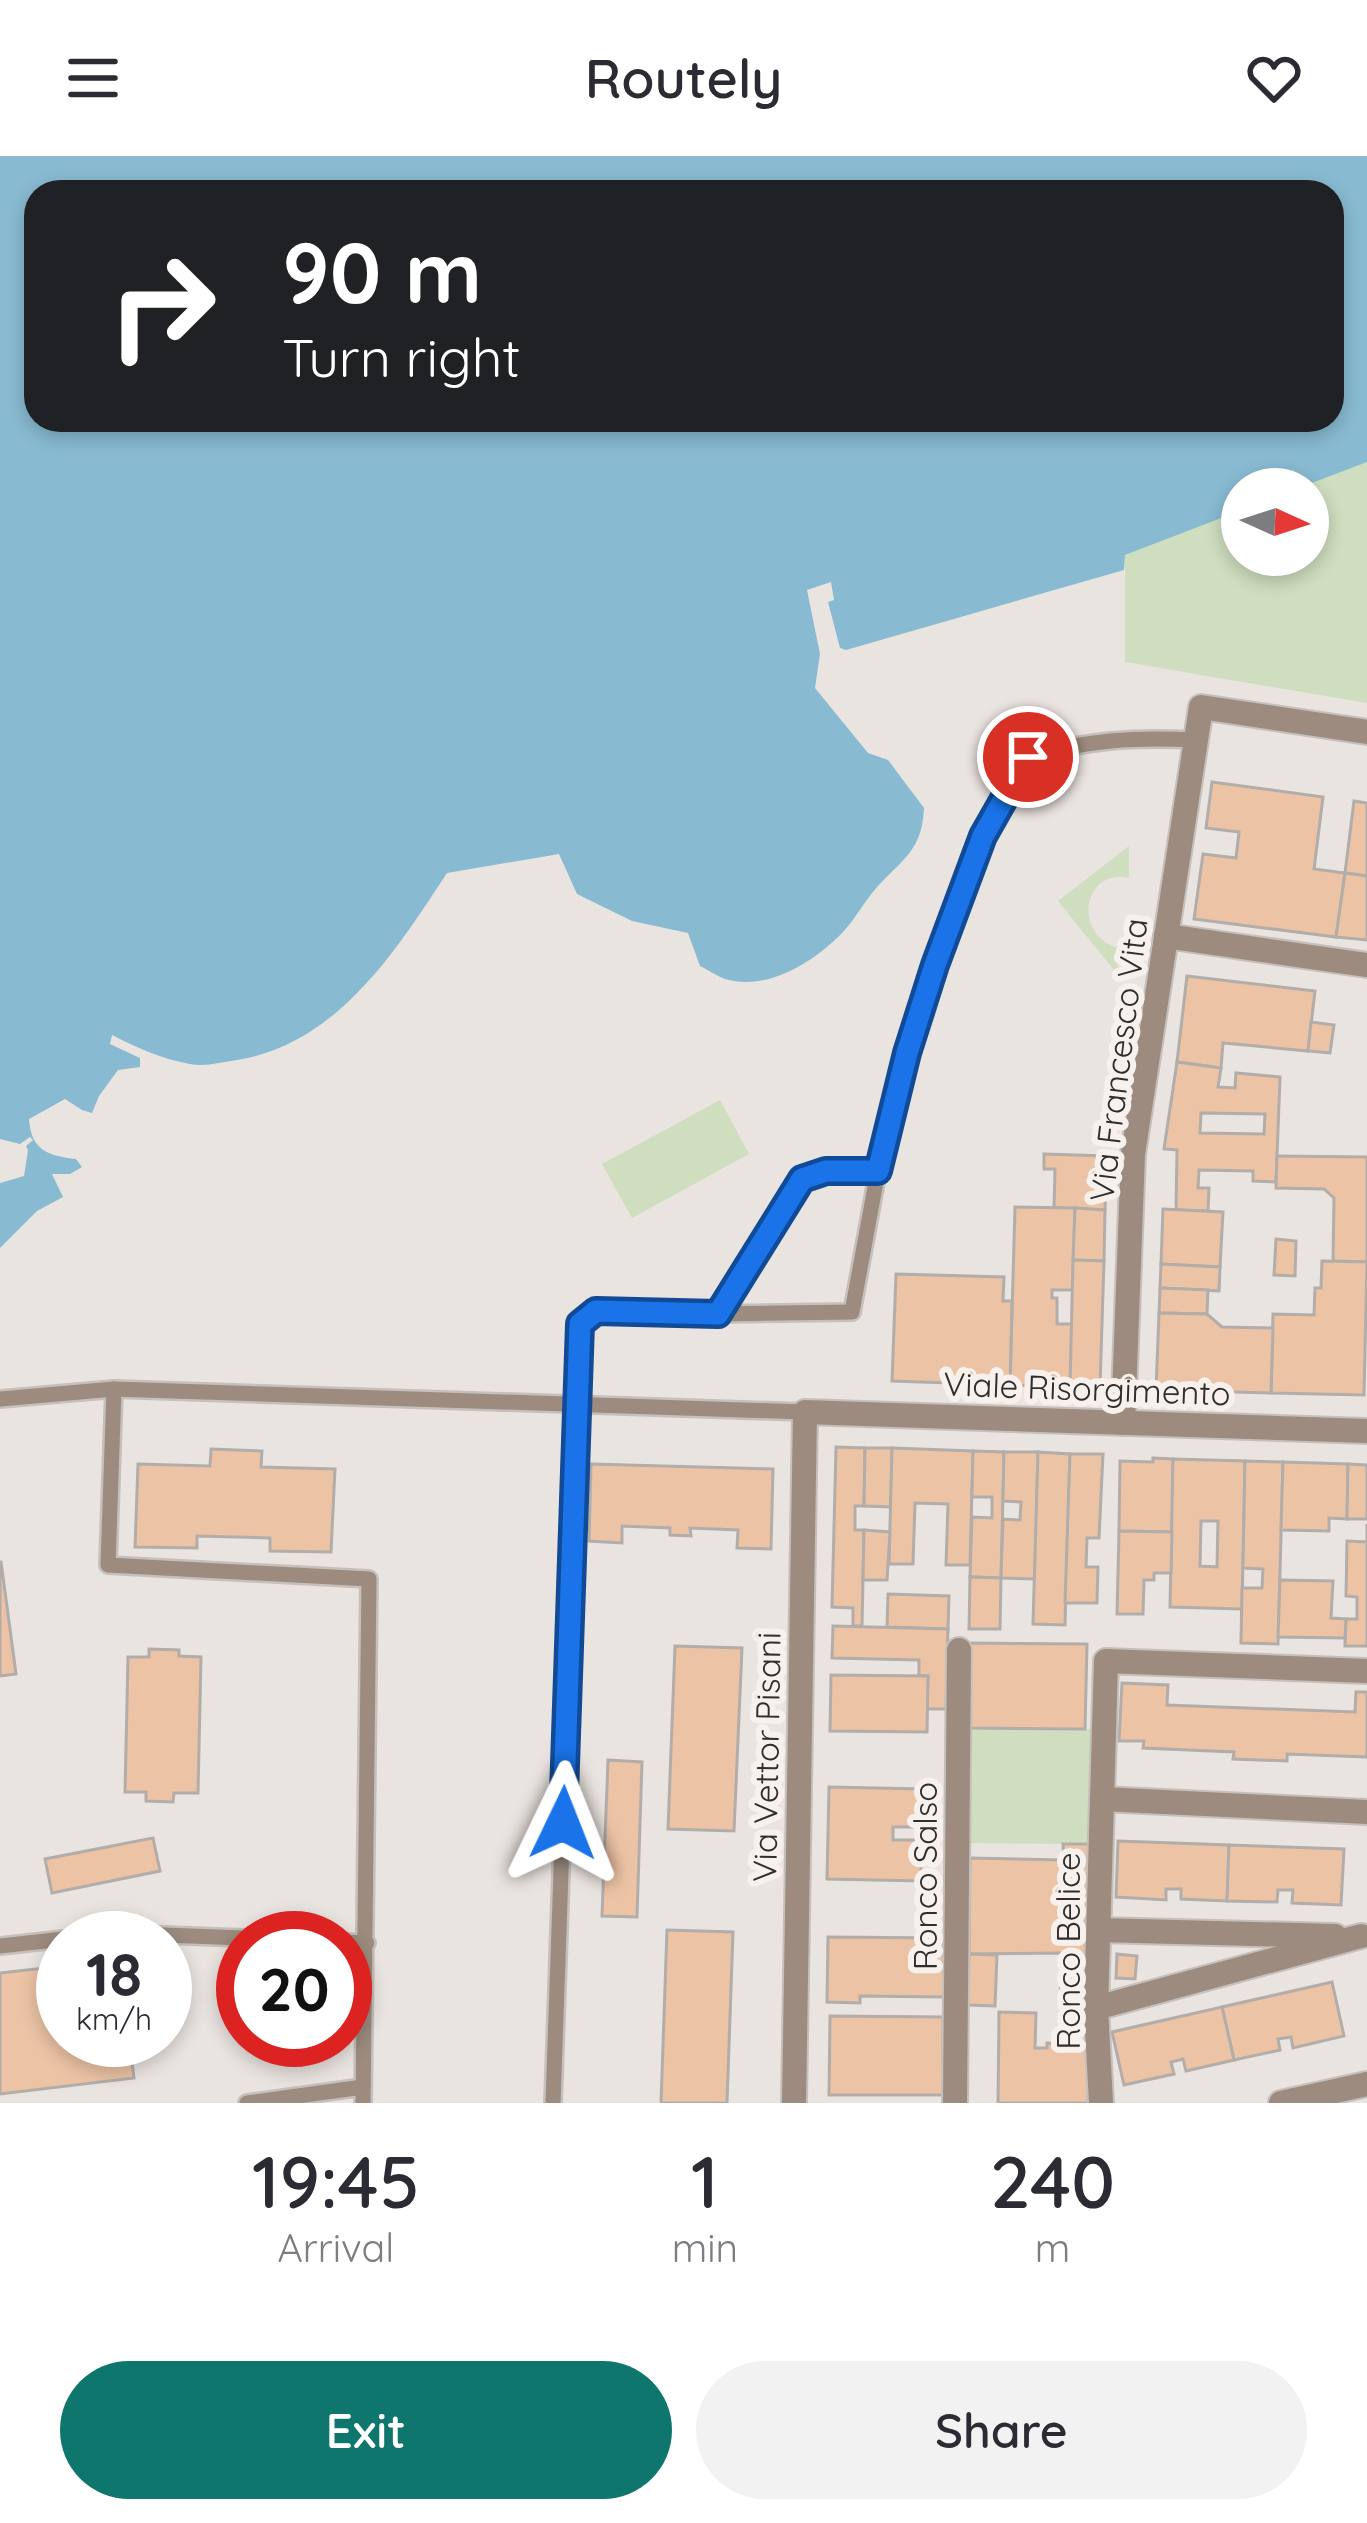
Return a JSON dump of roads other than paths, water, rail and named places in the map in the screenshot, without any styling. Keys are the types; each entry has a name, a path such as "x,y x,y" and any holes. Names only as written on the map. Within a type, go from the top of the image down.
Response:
{"street":[{"name":"Via Francesco Vita","path":"1123,1423 1133,1154 1201,707 1367,732"},
{"path":"1166,936 1367,965"},
{"name":"Viale Risorgimento","path":"805,1412 1367,1431"},
{"name":"Via Vettor Pisani","path":"794,2103 805,1412"},
{"name":"Ronco Salso","path":"955,2103 959,1650"},
{"name":"Ronco Belice","path":"1101,2103 1096,2008 1106,1660 1367,1671"},
{"path":"1102,1799 1367,1812"},
{"path":"1099,1930 1364,1936"},
{"path":"1096,2008 1364,1936"},
{"path":"1281,2103 1367,2084"}],"lane":[{"path":"553,2103 580,1324 596,1311 852,1312 878,1171 907,1053 983,836 1028,757 1127,737 1196,740"},
{"path":"718,1314 802,1179 826,1171 878,1171"},
{"path":"114,1388 108,1565 370,1579 367,1911"},
{"path":"0,1399 114,1388 805,1412"},
{"path":"0,1946 36,1942"},
{"path":"247,2103 363,2095"}],"water":[{"path":"0,156 1367,156 1367,462 1329,476 1329,468 1221,468 1221,518 1125,555 1124,570 846,650 840,648 828,602 834,600 831,582 807,590 820,654 815,688 868,753 888,760 924,808 920,834 910,852 843,932 819,953 774,977 741,982 725,979 700,966 688,933 632,921 577,894 559,854 447,873 407,933 360,990 305,1035 273,1051 196,1065 140,1049 112,1035 110,1044 140,1058 140,1067 118,1070 92,1113 65,1099 29,1119 33,1138 43,1150 76,1159 82,1167 70,1174 52,1174 63,1197 37,1211 0,1248"}]}
